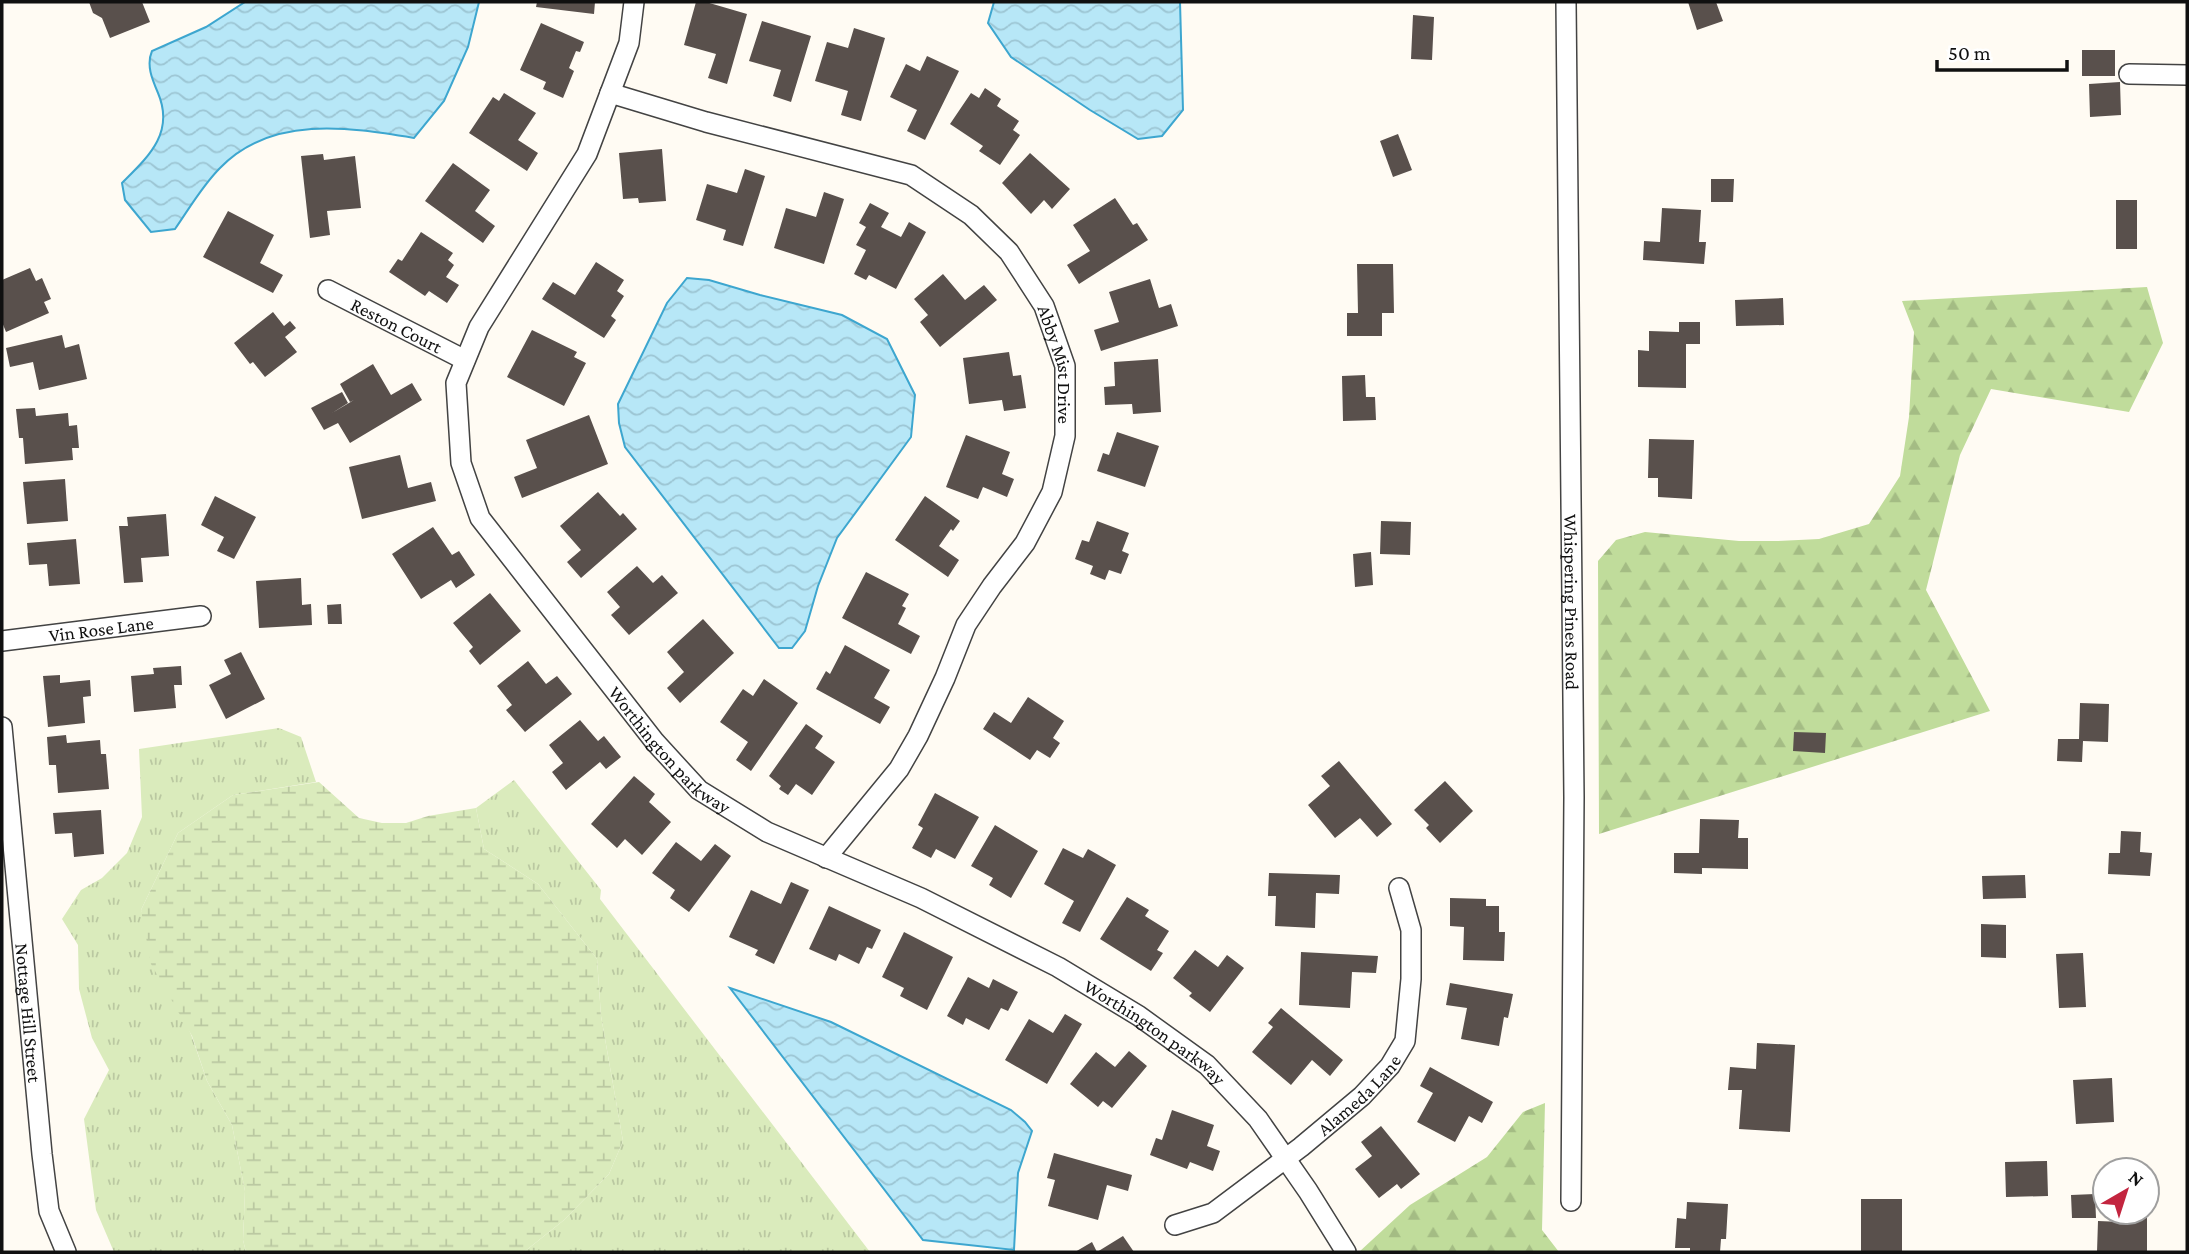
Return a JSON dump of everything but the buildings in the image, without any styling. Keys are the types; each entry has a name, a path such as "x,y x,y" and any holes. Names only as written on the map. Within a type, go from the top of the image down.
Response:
{"street":[{"name":"Worthington parkway","path":"634,2 629,43 587,154 479,327 456,383 461,463 480,518 655,742 699,790 767,832 921,898 1058,967 1139,1016 1207,1065 1258,1119 1346,1252"},
{"name":"Whispering Pines Road","path":"1566,2 1574,797 1571,1201"},
{"path":"2129,74 2187,75"},
{"name":"Abby Mist Drive","path":"610,93 706,122 911,175 971,215 1009,252 1044,306 1065,366 1065,436 1052,492 1025,543 966,625 929,713 899,769 826,858"},
{"name":"Reston Court","path":"328,290 465,360"},
{"name":"Vin Rose Lane","path":"2,641 201,616"},
{"name":"Nottage Hill Street","path":"2,727 30,1040 49,1211 66,1252"},
{"name":"Alameda Lane","path":"1175,1225 1213,1213 1362,1096 1390,1066 1405,1041 1411,979 1411,930 1399,888"}],"green space":[{"path":"2147,287 2163,343 2129,412 1991,389 1960,455 1926,590 1990,711 1599,834 1598,561 1616,540 1645,532 1739,541 1819,539 1869,524 1900,476 1909,417 1914,332 1902,301"},
{"path":"279,728 301,737 316,782 233,795 178,833 141,910 207,1081 232,1125 245,1191 243,1240 246,1252 114,1252 96,1210 84,1119 109,1070 92,1038 79,989 78,945 62,919 81,890 102,878 127,853 142,817 139,749"},
{"path":"514,780 601,890 600,899 870,1252 524,1252 564,1220 609,1174 623,1141 601,1016 597,959 538,884 484,849 476,808"},
{"path":"319,782 359,818 382,823 406,823 428,816 476,808 484,849 538,884 597,959 601,1016 623,1141 609,1174 564,1220 524,1252 246,1252 243,1240 245,1191 232,1125 207,1081 192,1036 151,964 141,910 178,833 233,795"},
{"path":"1545,1103 1542,1230 1559,1252 1359,1252 1410,1205 1487,1157 1523,1112"}],"water":[{"path":"245,2 479,2 468,47 444,101 414,138 363,131 311,129 286,132 263,139 240,151 220,168 175,229 151,232 125,200 122,183 149,154 161,132 162,107 150,72 152,51 206,27"},
{"path":"994,2 1180,2 1183,110 1162,136 1138,139 1011,57 988,23"},
{"path":"687,278 709,280 842,315 887,339 915,395 911,437 837,538 818,586 805,631 792,648 779,648 625,447 618,404 667,303"},
{"path":"730,988 831,1022 1011,1110 1025,1122 1032,1131 1018,1173 1014,1250 923,1240"}]}
